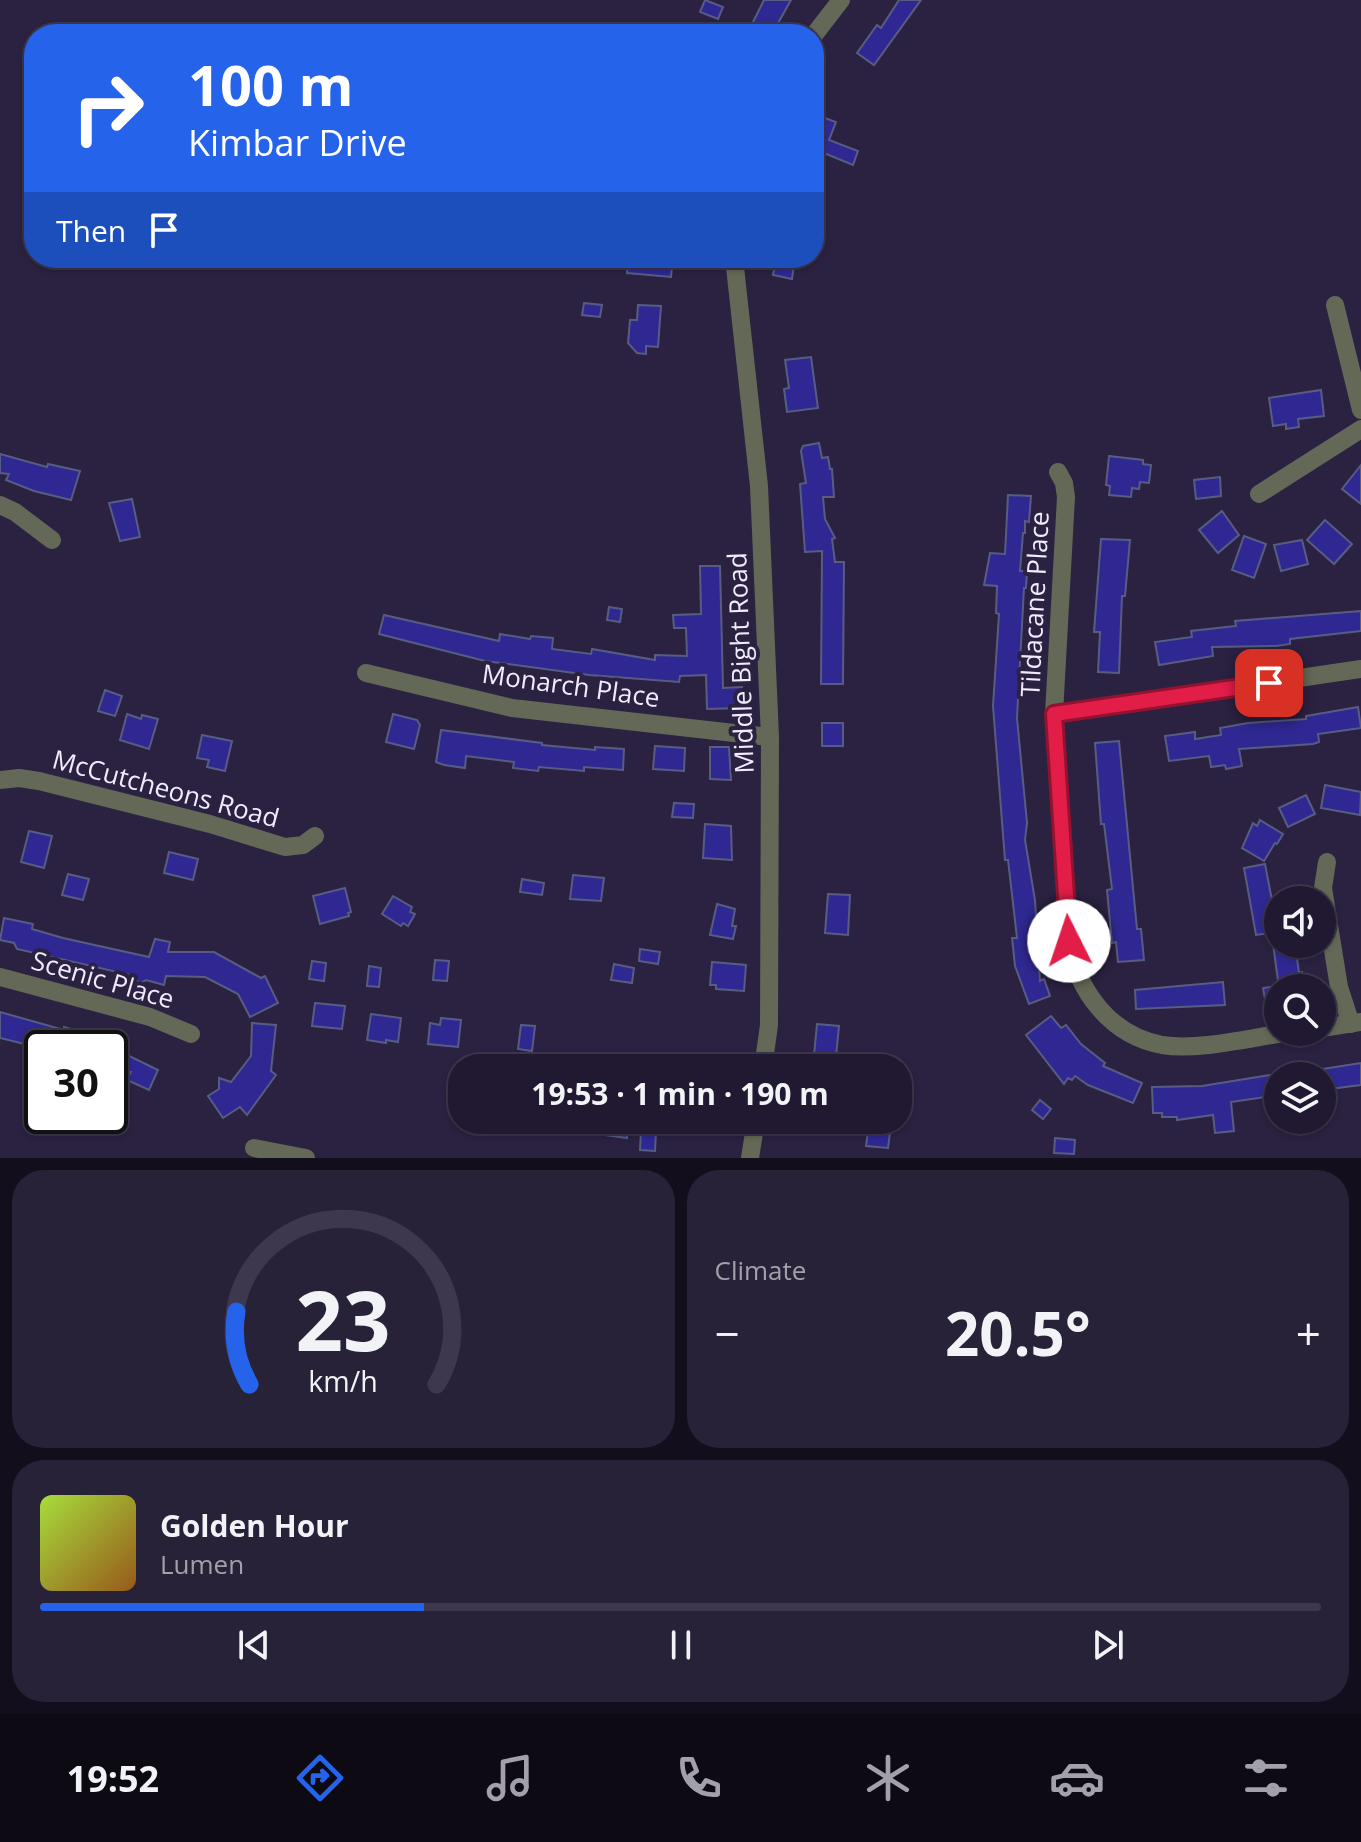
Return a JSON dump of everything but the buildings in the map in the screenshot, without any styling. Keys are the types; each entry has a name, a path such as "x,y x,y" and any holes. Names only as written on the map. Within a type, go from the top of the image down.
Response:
{"street":[{"path":"822,24 841,0"},
{"name":"Middle Bight Road","path":"735,268 759,486 770,737 769,1025 765,1054"},
{"path":"1335,305 1361,410"},
{"path":"1259,494 1361,429"},
{"name":"Tildacane Place","path":"1058,472 1066,497 1054,714 1069,941 1075,971 1100,1010 1126,1032 1164,1045 1264,1036"},
{"path":"0,505 15,512 52,540"},
{"path":"1054,714 1361,669"},
{"name":"Monarch Place","path":"366,673 512,708 770,737"},
{"name":"McCutcheons Road","path":"0,780 19,778 39,781 195,820 285,847 303,845 315,836"},
{"path":"1327,862 1323,888 1339,987 1356,1023 1336,1026"},
{"name":"Scenic Place","path":"0,977 150,1017 191,1034"},
{"path":"750,1158 754,1134"},
{"path":"254,1148 306,1158"}],"route":[{"path":"1069,941 1054,714 1269,683"}]}
